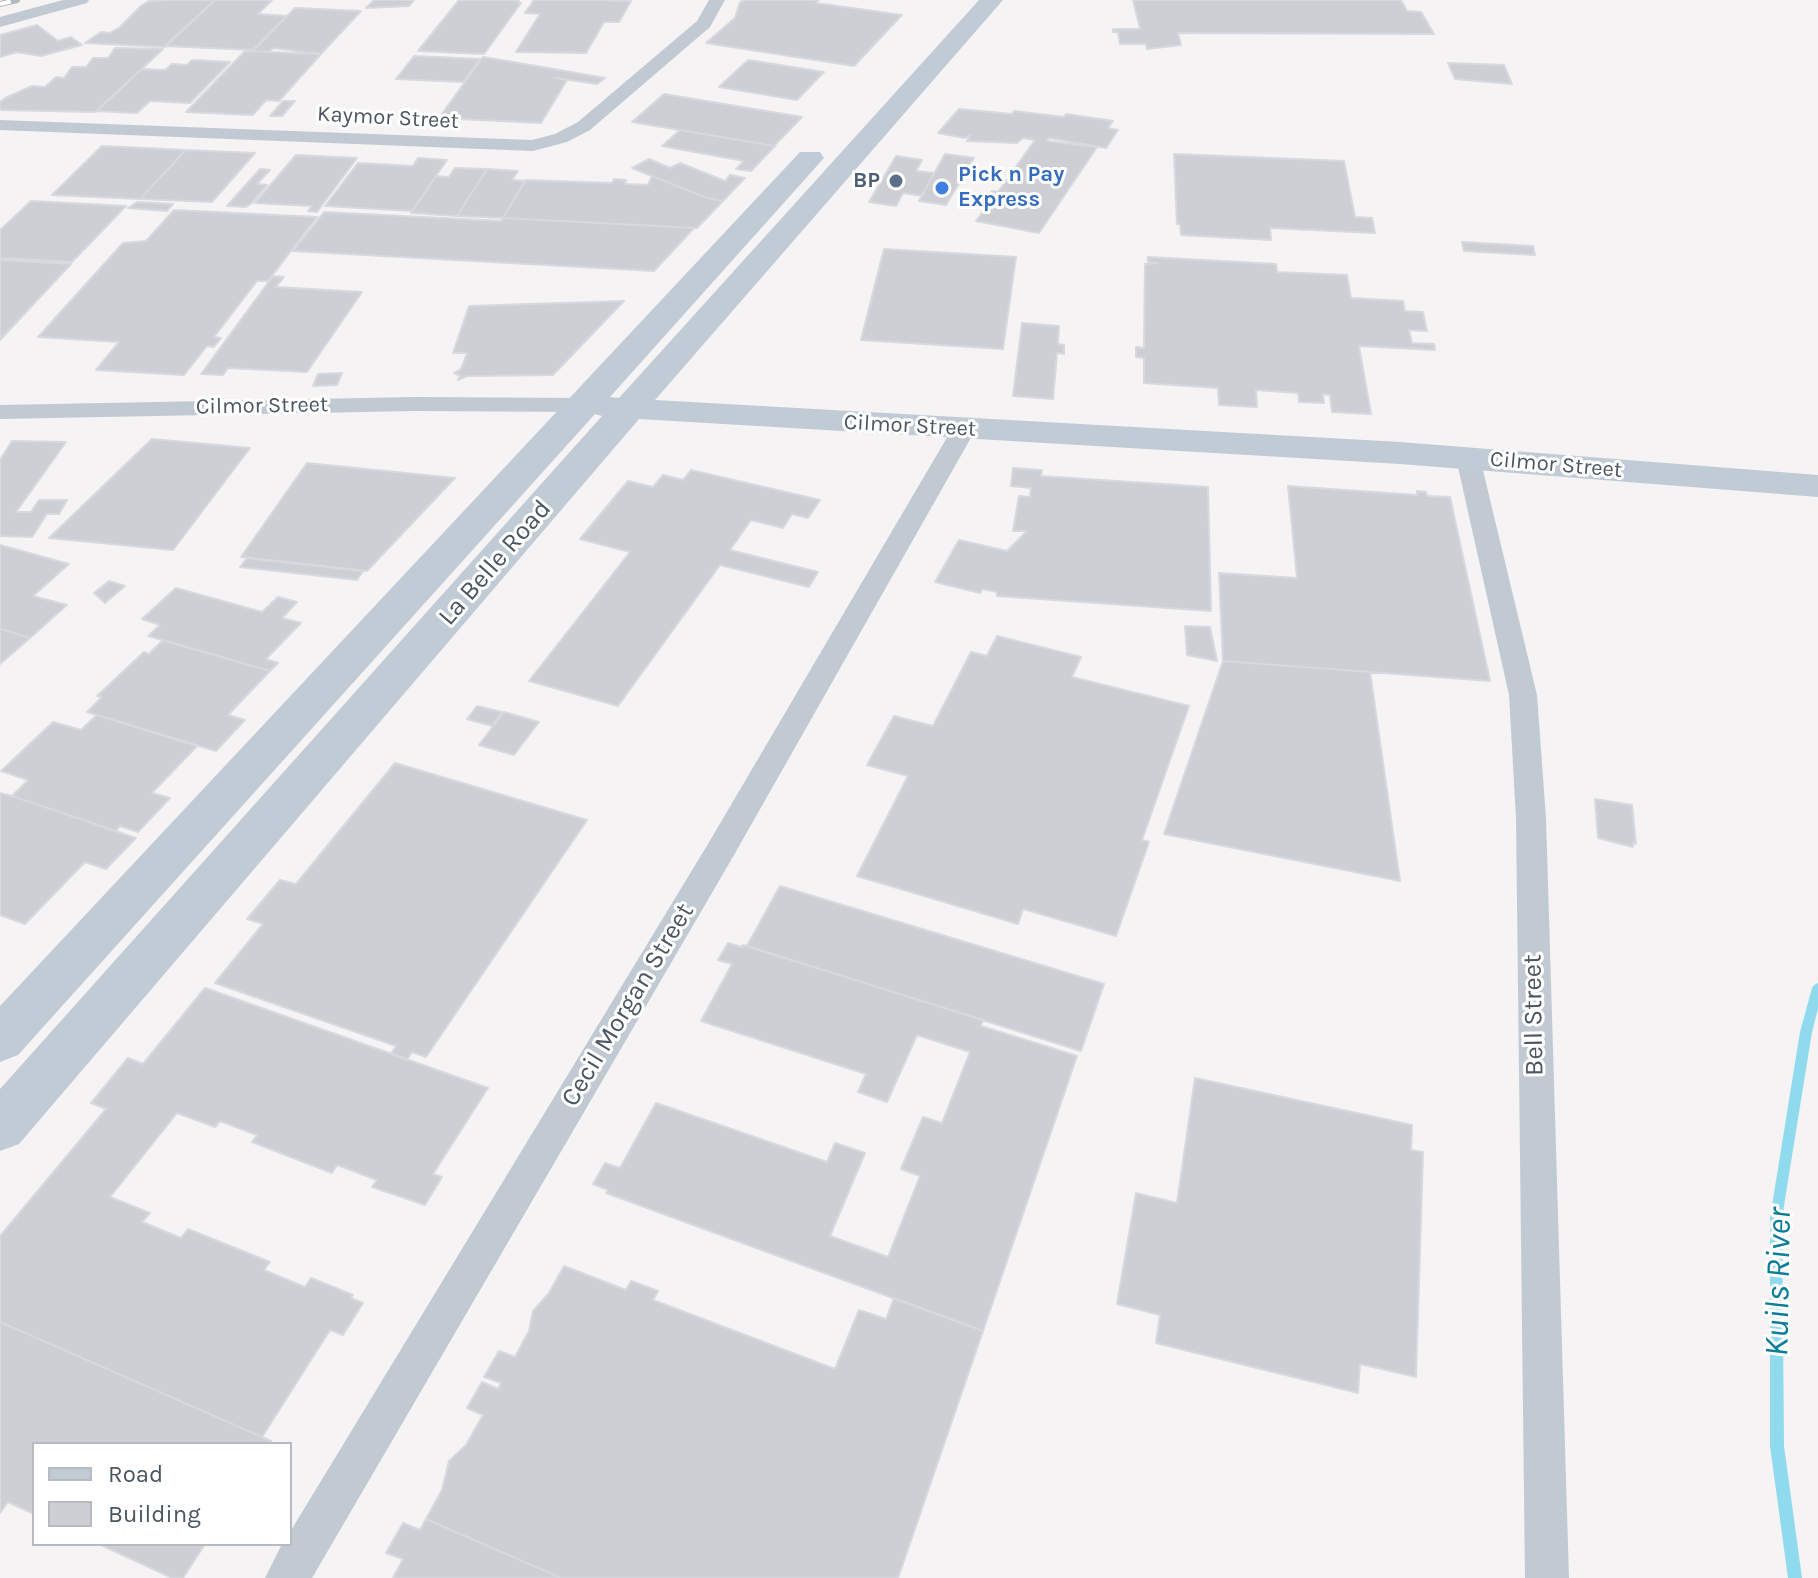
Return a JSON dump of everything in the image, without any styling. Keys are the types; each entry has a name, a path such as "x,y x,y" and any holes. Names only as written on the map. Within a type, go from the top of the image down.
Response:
{"main road":[{"name":"La Belle Road","path":"0,1127 857,148 992,0"},
{"name":"La Belle Road","path":"0,1040 822,144"},
{"name":"Cilmor Street","path":"581,405 1468,458 1818,486"}],"street":[{"path":"0,22 81,0"},
{"name":"Kaymor Street","path":"0,125 533,146 561,138 584,126 704,24 717,0"},
{"name":"Cilmor Street","path":"0,412 415,404 581,405"},
{"name":"Cecil Morgan Street","path":"287,1578 713,863 964,429"},
{"name":"Bell Street","path":"1468,458 1523,695 1531,818 1547,1578"}],"building":[{"path":"215,0 165,47 85,43 101,32 110,33 120,27 149,1"},
{"path":"215,0 272,0 258,14 287,16 254,50 165,46"},
{"path":"374,0 414,0 409,6 366,8"},
{"path":"459,0 519,0 521,3 484,54 418,51"},
{"path":"534,0 631,1 619,22 604,22 586,53 516,52 540,14 525,13"},
{"path":"819,0 816,3 902,15 854,66 706,43 735,18 740,2"},
{"path":"1133,0 1401,0 1407,11 1421,12 1434,34 1178,33 1181,45 1147,49 1146,44 1120,44 1118,32 1113,32 1113,29 1140,29"},
{"path":"295,8 361,11 321,54 273,48 269,52 252,51"},
{"path":"37,25 58,41 71,37 82,45 41,56 17,52 0,57 0,35"},
{"path":"115,48 163,49 96,112 0,110 0,102 5,98 32,86 45,87 56,77 64,78 72,67 86,67 93,58 108,58"},
{"path":"245,51 321,54 279,101 266,100 253,115 186,112"},
{"path":"414,56 480,59 463,82 396,79"},
{"path":"483,57 605,78 597,84 556,78 567,80 541,123 439,118"},
{"path":"192,60 230,62 190,103 150,101 137,113 96,111 142,69 165,70 172,64 187,65"},
{"path":"748,60 824,72 797,100 719,87"},
{"path":"1448,63 1504,65 1512,84 1455,79"},
{"path":"664,94 802,117 774,146 632,122"},
{"path":"283,101 295,101 282,116 270,116"},
{"path":"959,109 1064,117 1066,114 1113,121 1108,128 1118,130 1106,148 1049,138 1047,141 1097,147 1039,233 976,221 990,202 985,201 992,191 998,192 1035,140 1023,138 1017,143 967,141 971,135 965,138 938,133"},
{"path":"680,130 775,146 751,171 736,169 744,161 662,146"},
{"path":"102,146 186,150 140,199 52,195"},
{"path":"186,150 255,153 212,202 140,199"},
{"path":"945,154 974,158 946,205 919,201"},
{"path":"1174,154 1344,161 1355,217 1372,218 1375,233 1270,228 1271,240 1181,235 1180,224 1177,224"},
{"path":"296,155 357,158 317,212 308,211 312,206 255,203"},
{"path":"896,156 922,160 916,171 934,173 922,196 903,193 896,206 869,202"},
{"path":"418,158 447,160 412,211 325,206 358,163 413,166"},
{"path":"649,159 670,168 680,163 725,181 730,175 745,178 723,201 707,198 632,168"},
{"path":"455,168 487,169 457,216 411,213 436,176 449,177"},
{"path":"260,169 270,170 257,184 267,185 252,203 246,207 227,206"},
{"path":"487,169 518,171 512,180 525,181 503,218 457,216"},
{"path":"652,176 707,198 723,201 697,228 503,218 526,180 612,183 614,179 626,180 625,184 648,185"},
{"path":"31,201 126,206 72,262 0,258 0,230"},
{"path":"137,202 173,204 167,211 128,208"},
{"path":"174,210 317,217 268,281 257,281 214,337 221,338 214,347 207,346 184,375 96,370 119,342 38,337 123,243 146,241"},
{"path":"324,212 694,228 654,271 293,251"},
{"path":"1462,242 1533,246 1535,255 1464,251"},
{"path":"884,249 1016,257 1003,349 861,340"},
{"path":"1148,257 1276,264 1277,272 1347,275 1351,298 1403,301 1405,311 1423,312 1427,331 1409,330 1412,343 1434,344 1435,350 1359,346 1371,414 1332,412 1330,395 1323,394 1324,403 1299,402 1298,393 1256,390 1257,407 1219,405 1218,388 1144,383 1144,358 1136,357 1136,347 1144,348 1145,264 1158,263 1148,262"},
{"path":"0,260 71,264 0,340"},
{"path":"273,276 284,277 276,287 362,292 307,372 228,368 223,375 201,374"},
{"path":"624,301 553,375 467,376 458,380 460,376 454,373 461,369 467,353 453,353 469,306"},
{"path":"1022,323 1059,326 1058,344 1064,345 1064,354 1057,353 1053,399 1013,396"},
{"path":"342,373 337,385 313,386 318,374"},
{"path":"152,439 250,448 173,550 49,538"},
{"path":"12,441 66,442 16,512 31,512 39,500 67,500 59,514 47,514 32,537 0,536 0,460"},
{"path":"307,463 455,478 367,571 241,557"},
{"path":"1013,468 1042,470 1041,476 1208,487 1211,611 997,596 997,592 982,589 980,593 935,582 959,540 1007,551 1027,531 1013,531 1019,496 1030,497 1031,488 1011,486"},
{"path":"691,470 820,500 808,518 792,514 783,528 751,520 730,550 818,572 809,587 720,565 618,706 529,681 630,552 580,539 628,481 653,487 663,475 683,480"},
{"path":"1288,486 1417,495 1417,491 1426,492 1427,496 1450,497 1490,681 1223,661 1219,573 1297,578"},
{"path":"0,545 69,564 33,596 67,605 30,638 0,629"},
{"path":"247,558 363,571 357,580 240,567"},
{"path":"109,581 125,586 105,603 94,593"},
{"path":"176,588 262,612 278,597 297,602 282,618 301,623 266,659 278,663 270,671 148,636 160,625 142,619"},
{"path":"1185,626 1210,627 1217,661 1187,655"},
{"path":"0,629 30,638 0,664"},
{"path":"997,636 1081,657 1072,677 1189,706 1142,840 1149,842 1116,936 1023,909 1018,924 857,876 908,776 867,765 894,716 933,726 971,652 987,656"},
{"path":"163,640 270,671 228,715 245,720 216,751 87,712 102,697 97,696 144,652 149,654"},
{"path":"1223,661 1370,672 1400,881 1164,834"},
{"path":"477,706 502,712 492,726 467,719"},
{"path":"504,712 539,722 514,755 479,745"},
{"path":"97,715 197,746 152,793 170,798 138,832 120,826 116,831 12,796 28,780 1,771 53,722 81,730"},
{"path":"395,763 587,820 426,1057 412,1052 407,1060 391,1054 396,1046 215,983 263,924 247,919 280,880 296,884"},
{"path":"0,793 136,838 106,869 85,862 25,924 0,915"},
{"path":"1595,799 1632,805 1636,844 1633,843 1633,847 1598,838"},
{"path":"780,886 1104,984 1081,1051 747,946"},
{"path":"728,943 743,945 983,1020 981,1026 1077,1056 983,1331 606,1193 608,1190 593,1184 605,1163 620,1168 656,1103 827,1162 835,1143 865,1153 830,1236 888,1257 920,1176 901,1169 923,1117 942,1123 970,1052 917,1035 887,1102 858,1092 866,1074 701,1021 732,964 718,960"},
{"path":"205,988 488,1088 433,1174 442,1177 425,1205 372,1187 377,1180 337,1165 332,1173 252,1142 257,1135 220,1121 215,1127 177,1113 110,1197 150,1213 142,1222 181,1238 188,1229 270,1262 264,1270 305,1287 311,1278 353,1295 351,1298 363,1303 343,1335 330,1330 262,1437 0,1322 0,1236 106,1109 91,1103 128,1058 143,1064"},
{"path":"1195,1078 1412,1125 1411,1150 1423,1152 1416,1377 1360,1364 1358,1393 1156,1343 1160,1315 1117,1304 1136,1193 1177,1203"},
{"path":"564,1266 626,1290 631,1281 658,1291 653,1300 835,1369 859,1310 886,1319 894,1298 983,1331 898,1578 561,1578 426,1519 442,1490 449,1461 466,1445 483,1415 467,1408 482,1382 498,1389 501,1383 484,1377 499,1351 515,1357 529,1331 533,1311 549,1293"},
{"path":"0,1322 271,1441 32,1442 32,1513 8,1502 0,1513"},
{"path":"426,1519 561,1578 393,1578 403,1559 386,1553 403,1523 420,1530"},
{"path":"103,1546 204,1546 183,1578 172,1578"}],"waterway":[{"name":"Kuils River","path":"1795,1578 1777,1446 1776,1218 1806,1032 1818,988"}],"railway":[{"path":"0,4 17,0"}],"place":[{"name":"BP","path":"896,181"},
{"name":"Pick n Pay Express","path":"942,188"}]}
